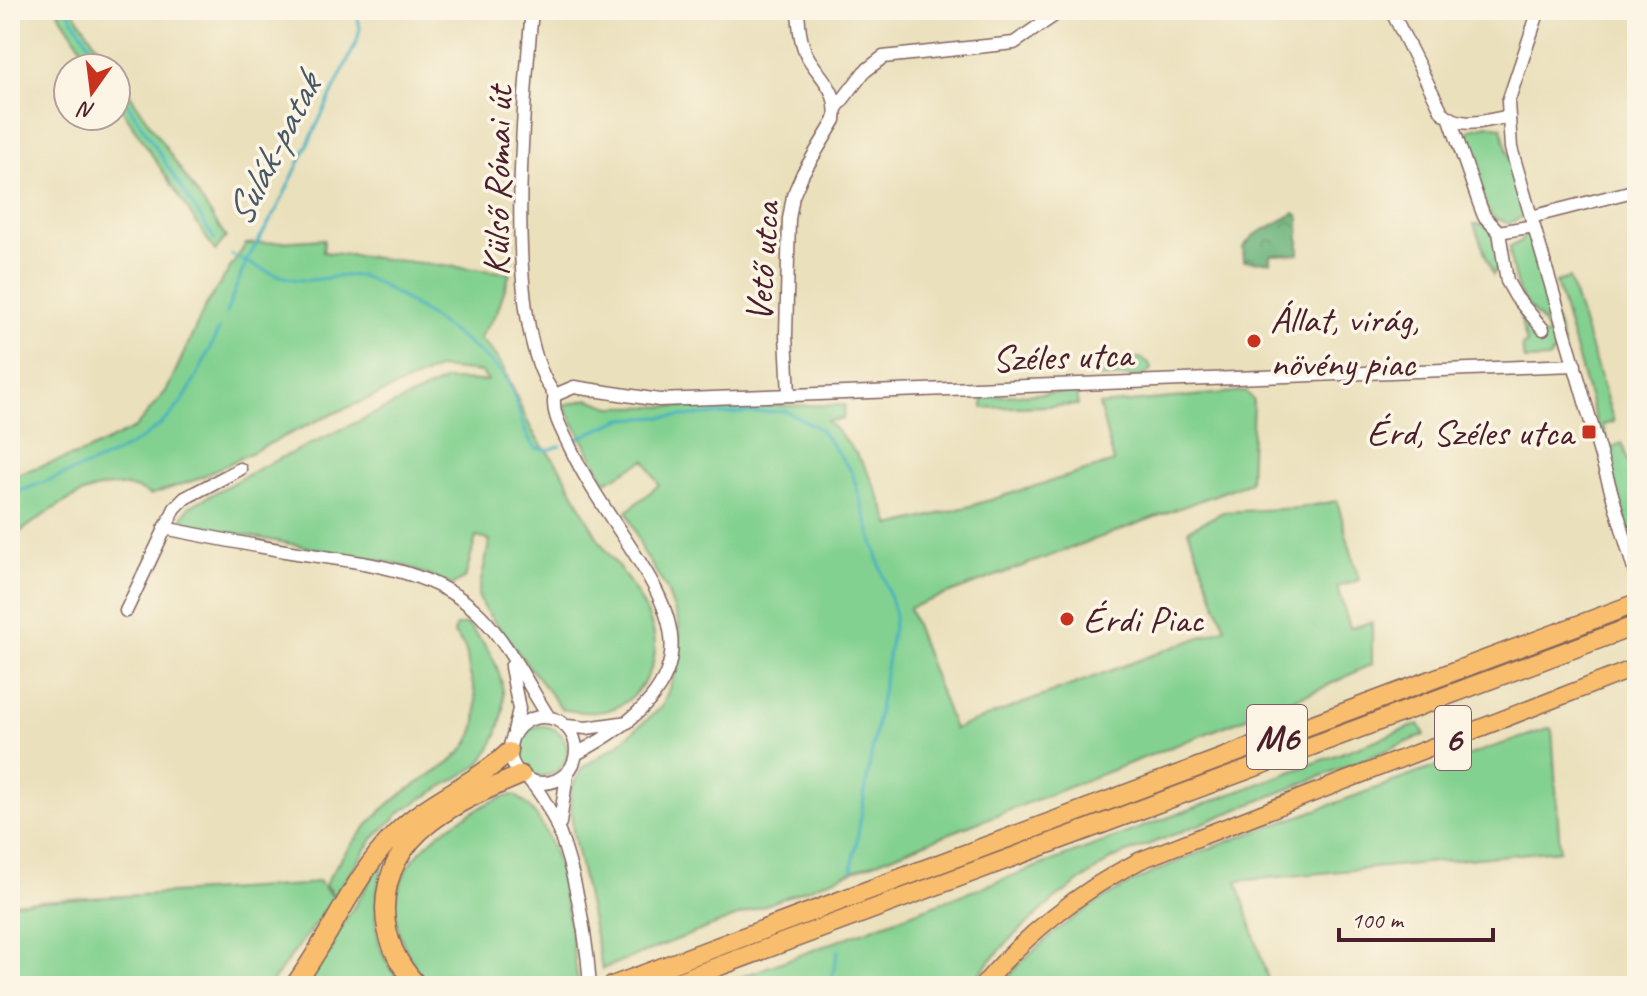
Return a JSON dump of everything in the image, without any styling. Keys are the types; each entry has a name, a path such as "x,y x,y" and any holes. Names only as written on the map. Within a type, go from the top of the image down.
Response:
{"highway":[{"name":"M6","path":"612,986 1637,603"},
{"name":"M6","path":"666,986 1637,625"},
{"path":"294,986 357,883 394,835 421,812 490,770 509,752"},
{"path":"418,986 396,955 386,926 386,896 396,860 432,820 526,778"}],"main road":[{"name":"6","path":"982,986 1055,916 1103,881 1141,860 1629,670"}],"street":[{"name":"Külső Római út","path":"532,10 521,246 536,353 546,384 555,395 555,411 577,462 600,504 653,579 671,624 672,656 663,683 643,711 618,732 576,754"},
{"path":"798,10 804,49 829,82 837,107"},
{"name":"Vető utca","path":"789,395 786,335 789,219 793,196 835,120 837,107 864,72 883,57 1014,43 1062,10"},
{"path":"1391,10 1410,41 1442,112 1450,119 1466,124 1506,117"},
{"path":"1539,10 1511,88 1506,117 1532,222 1637,580"},
{"path":"1450,119 1484,216 1499,232 1507,281 1543,329"},
{"path":"1499,232 1637,190"},
{"name":"Széles utca","path":"555,395 574,387 659,400 1575,365"},
{"path":"126,611 164,528 185,498 240,469"},
{"path":"164,528 412,575 463,600 490,627 548,716 567,726 586,728 628,722"},
{"path":"507,653 517,683 519,709 509,752 526,778 546,800 560,830 590,986"},
{"path":"514,733 528,719 548,716"},
{"path":"560,830 562,788 576,754 573,734 567,726"},
{"path":"526,778 549,783 567,773"}],"green space":[{"path":"57,10 73,10 101,52 85,52"},
{"path":"132,98 226,237 215,251 132,124"},
{"path":"1487,125 1501,127 1525,215 1510,223 1493,218 1487,210 1463,140 1471,129"},
{"path":"1295,213 1299,216 1299,254 1270,255 1270,262 1244,261 1243,247 1254,235"},
{"path":"1474,224 1487,225 1494,237 1499,256 1493,275"},
{"path":"1526,231 1529,232 1563,344 1548,359 1524,360 1522,345 1527,344 1518,309 1534,322 1540,337 1549,335 1522,298 1513,273 1510,247 1521,241"},
{"path":"324,239 323,252 510,273 497,312 479,338 499,361 528,423 569,483 599,540 636,593 653,631 655,651 650,670 638,690 621,704 613,709 594,712 562,709 483,607 478,595 490,540 476,537 465,578 453,585 399,564 179,523 189,507 260,468 446,380 488,381 481,372 440,368 314,422 195,480 150,495 132,487 95,489 59,506 10,539 10,476 85,452 135,428 167,390 206,305 246,244"},
{"path":"1569,278 1614,422 1603,425 1606,437 1601,438 1556,282"},
{"path":"1140,358 1149,363 1151,369 1145,376 1093,378 1091,372 1099,359"},
{"path":"1246,391 1253,400 1250,482 909,608 954,729 1225,628 1188,530 1223,512 1298,508 1337,501 1359,580 1337,587 1350,628 1372,622 1372,664 1320,689 602,969 573,832 570,790 583,767 616,746 662,707 680,660 679,623 666,588 643,551 627,511 659,485 645,460 606,482 564,405 589,399 611,407 845,405 843,419 827,421 866,469 891,526 967,507 1114,462 1099,405"},
{"path":"1076,394 1078,405 983,408 983,397"},
{"path":"1622,443 1637,490 1637,563 1605,450"},
{"path":"466,624 492,656 503,691 499,728 491,747 479,765 403,810 373,839 334,896 325,885 365,828 399,796 453,759 467,745 475,728 477,706 466,651 454,634 456,626"},
{"path":"1419,724 1425,735 1112,859 1055,899 1011,938 968,986 717,986"},
{"path":"542,726 560,733 567,751 560,769 542,776 524,769 517,751 524,733"},
{"path":"1552,728 1560,850 1237,881 1270,986 1001,986 1033,951 1068,922 1148,875 1235,839 1436,766"},
{"path":"514,795 531,809 554,852 567,907 578,982 565,986 433,986 415,966 398,930 398,891 405,873 415,857 446,829 500,798"},
{"path":"385,857 377,892 376,925 384,956 404,986 304,986"},
{"path":"318,881 334,898 269,986 10,986 10,903 303,885"}],"waterway":[{"path":"67,10 95,52"},
{"name":"Sulák-patak","path":"226,313 246,262 278,207 357,41 360,28 356,10"},
{"path":"132,111 215,240"},
{"path":"232,255 291,279 360,276 391,291 458,336 504,376 535,448 548,450 560,446"},
{"name":"Sulák-patak","path":"10,495 104,459 148,434 183,400 219,329"},
{"path":"576,439 622,419 786,411 820,429 852,472 895,615 852,869"},
{"path":"830,986 838,951"}],"place":[{"name":"Állat, virág, növény piac","path":"1254,341"},
{"name":"Érd, Széles utca","path":"1589,432"},
{"name":"Érdi Piac","path":"1067,619"}]}
